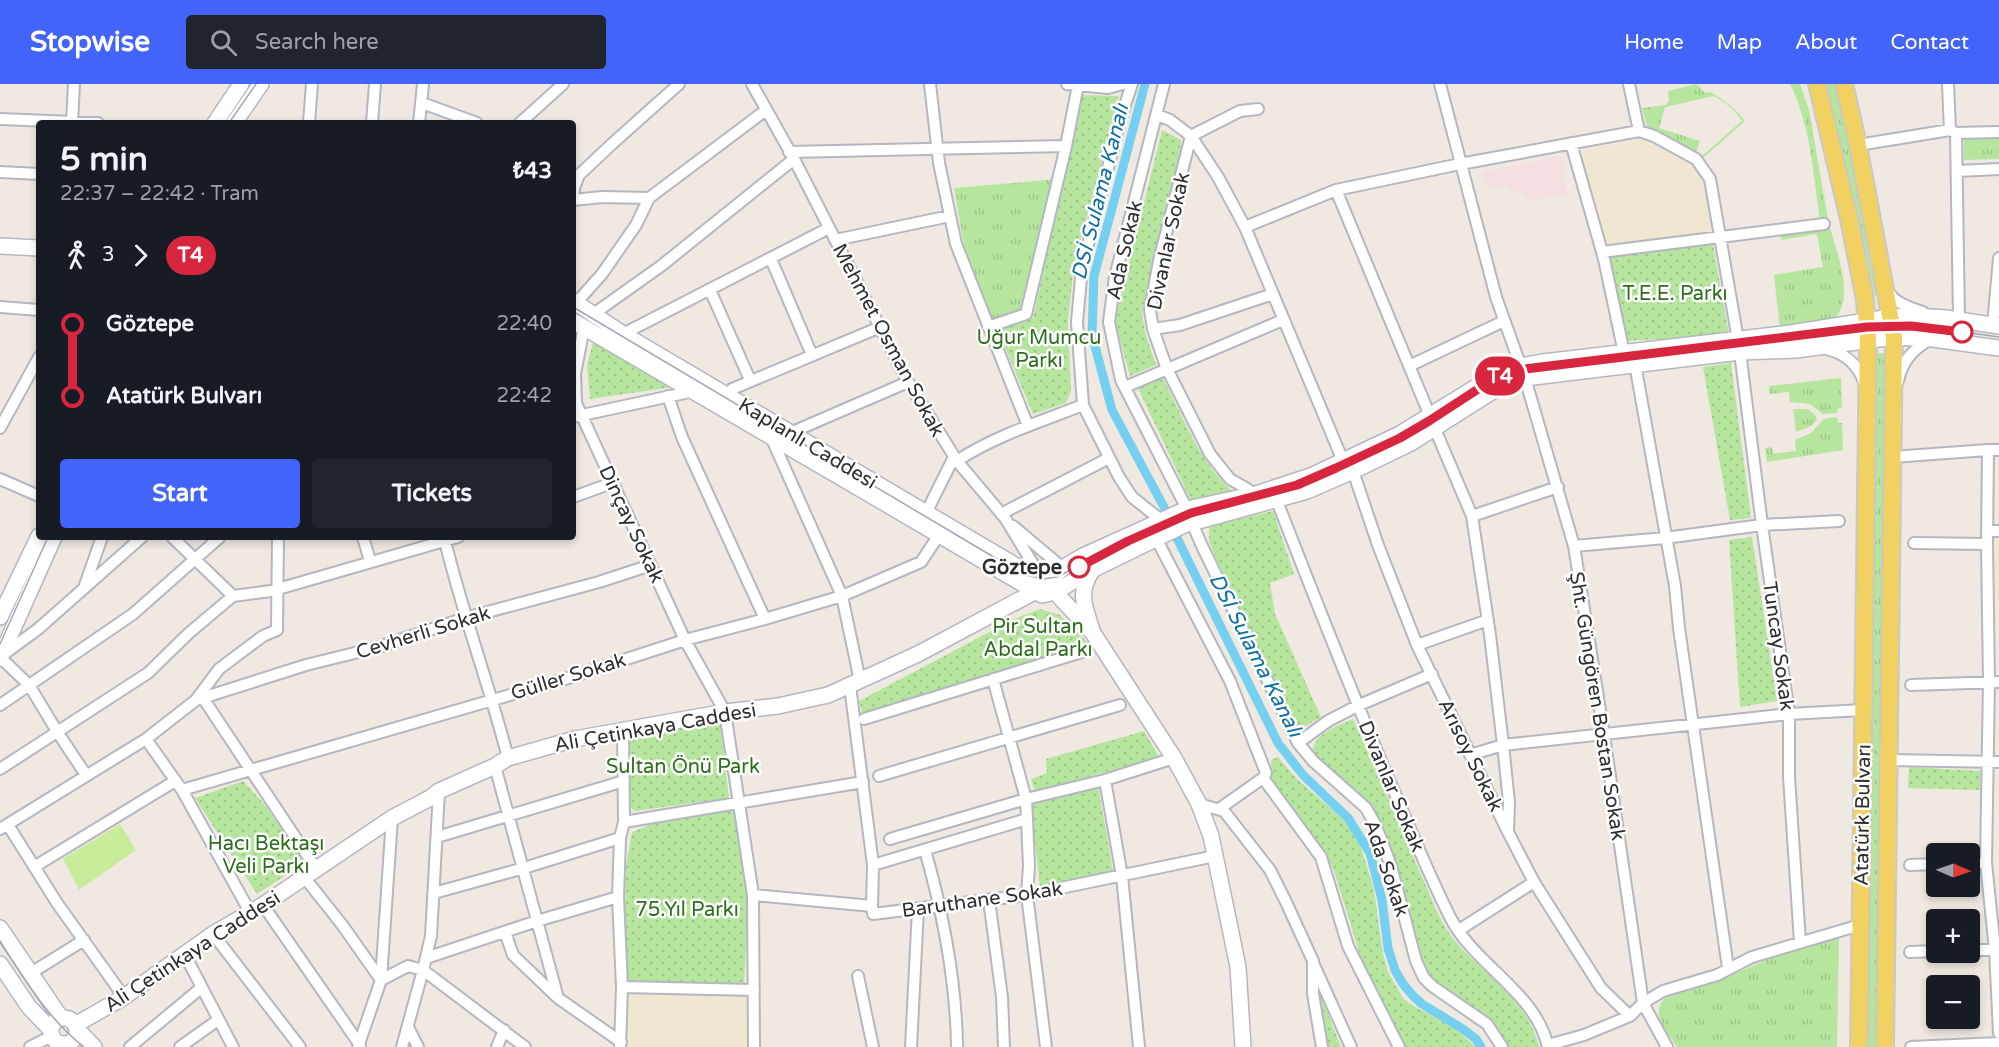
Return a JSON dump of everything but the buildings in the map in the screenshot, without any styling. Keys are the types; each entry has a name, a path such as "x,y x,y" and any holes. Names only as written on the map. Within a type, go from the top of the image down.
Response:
{"main road":[{"path":"217,120 241,84"},
{"path":"238,119 261,84"},
{"name":"Atatürk Bulvarı","path":"1816,84 1850,219 1867,320 1868,339 1868,520 1859,1047"},
{"name":"Atatürk Bulvarı","path":"1844,84 1858,145 1894,337 1885,1047"},
{"path":"0,246 36,248"},
{"name":"Kaplanlı Caddesi","path":"576,306 583,321 694,391 939,535 1045,589"},
{"path":"1045,589 1092,570 1188,519 1256,494 1348,466 1412,443 1432,423 1502,386 1523,372 1739,346 1791,333 1891,317 1952,319 1996,326"},
{"name":"Kaplanlı Caddesi","path":"583,321 623,334 926,513 1045,589"},
{"path":"1739,346 1796,350 1894,337 1933,339 1999,348"},
{"path":"1045,589 1063,568 1083,556 1161,520 1188,519 1277,501 1307,491 1348,466"},
{"path":"0,617 5,595 37,540"},
{"path":"0,657 53,540"},
{"path":"1092,570 1084,581 1083,600 1093,633"},
{"path":"1045,589 1093,633 1174,758 1199,804 1211,836 1238,967 1243,1047"},
{"name":"Ali Çetinkaya Caddesi","path":"58,1035 68,1043 74,1039 76,1027 124,997 213,934 311,874 392,818 430,798 440,790 501,762 575,739 725,712 788,704 828,695 918,654 1045,589"},
{"path":"0,928 31,973 58,1035"},
{"path":"0,964 29,1007 58,1035"},
{"path":"58,1035 72,1020 94,1047"}],"street":[{"path":"72,120 74,84"},
{"path":"309,120 312,84"},
{"path":"372,120 375,84"},
{"path":"419,120 423,84"},
{"path":"523,120 563,84"},
{"path":"576,183 579,175 679,84"},
{"name":"Mehmet Osman Sokak","path":"752,84 908,382 955,459 1004,517 1045,589"},
{"path":"930,84 938,148 956,244 1028,426"},
{"path":"988,327 1026,314 1066,146 1072,85 1108,88 1123,84"},
{"path":"1132,84 1082,267 1077,322 1083,405 1119,477 1132,497 1161,520"},
{"name":"Ada Sokak","path":"1164,84 1115,278 1109,322 1121,380 1298,743 1313,761 1366,808 1376,826 1391,866 1416,961 1424,978 1487,1024 1502,1047"},
{"name":"Şht. Güngören Bostan Sokak","path":"1440,84 1504,321 1523,372 1574,546 1643,1003 1667,1047"},
{"path":"1245,227 1336,190 1460,164 1639,131 1629,84"},
{"path":"1881,272 1889,294 1908,308 1952,319 1958,171 1948,84"},
{"path":"422,103 469,120"},
{"path":"1156,115 1170,120 1191,136 1240,111 1258,109"},
{"path":"576,300 602,274 636,225 649,198 766,110"},
{"path":"0,119 36,120"},
{"name":"Tuncay Sokak","path":"1639,131 1654,136 1696,159 1710,179 1739,346 1761,525 1789,714 1789,777 1800,942"},
{"path":"1858,145 1953,131 1999,132"},
{"name":"Arısoy Sokak","path":"1191,136 1218,177 1245,227 1348,466 1417,645 1508,832 1534,882 1601,988 1630,1016"},
{"name":"Divanlar Sokak","path":"1191,136 1150,310 1153,329 1167,369 1210,454 1230,479 1256,494"},
{"path":"1571,143 1629,359 1675,586 1679,628 1728,968"},
{"path":"583,321 661,266 791,155 938,148 1066,146"},
{"path":"1958,171 1999,169"},
{"path":"0,172 36,174"},
{"path":"1336,190 1472,516 1488,620 1503,745 1509,802 1508,832"},
{"path":"576,200 602,197 649,198"},
{"path":"835,240 950,216"},
{"path":"1602,252 1824,224"},
{"path":"623,334 829,228"},
{"path":"1996,326 1999,258"},
{"path":"771,259 812,355"},
{"path":"710,290 750,380"},
{"path":"1153,329 1180,325 1273,294"},
{"path":"0,308 36,310"},
{"path":"1125,387 1284,320"},
{"name":"Dinçay Sokak","path":"576,367 583,321"},
{"path":"1409,366 1504,321"},
{"path":"732,389 879,328"},
{"path":"1893,405 1905,360 1913,351 1933,339"},
{"path":"1796,350 1838,352 1859,370 1867,391"},
{"path":"0,428 36,362"},
{"path":"790,433 908,382"},
{"path":"577,416 694,391"},
{"path":"668,396 682,437 765,619"},
{"path":"926,513 955,459 1028,426 1083,405"},
{"name":"Dinçay Sokak","path":"577,416 612,483 685,640 725,712"},
{"path":"771,437 842,596 855,683 873,865 872,906"},
{"path":"1892,457 1993,450 1987,544 1994,610 1994,762 1987,795 1986,862 1995,950 1999,1033"},
{"path":"1063,568 1004,517 1109,458"},
{"path":"0,478 36,495"},
{"path":"576,496 612,483"},
{"path":"1472,516 1558,487"},
{"name":"Divanlar Sokak","path":"1277,501 1412,835 1451,919 1485,963 1522,999 1538,1019 1548,1046"},
{"path":"1574,546 1665,538 1761,525 1839,521"},
{"path":"1987,531 1999,531"},
{"name":"Güller Sokak","path":"34,867 178,786 250,770 565,679 685,640 842,596 921,562 939,535"},
{"path":"1156,538 1230,681 1266,773 1263,778 1219,809"},
{"path":"85,587 101,540"},
{"path":"86,775 29,685 0,657 38,629 139,540"},
{"path":"175,540 233,596"},
{"path":"0,705 133,614 216,540"},
{"path":"124,997 4,827 146,739 199,699 219,669 263,636 277,630 278,540"},
{"path":"364,540 370,561"},
{"path":"0,769 148,673 189,633 233,596 277,589 442,540"},
{"path":"445,540 465,618 492,699 509,817 558,998"},
{"path":"1914,543 1987,544"},
{"name":"Cevherli Sokak","path":"199,699 306,665 379,647 465,618 599,582 651,565"},
{"path":"1417,645 1488,620"},
{"path":"864,718 1085,651"},
{"path":"1298,743 1328,721 1358,705 1432,674"},
{"path":"993,679 1026,799 1029,867 1027,895 1046,1047"},
{"path":"1911,685 1994,682"},
{"path":"199,699 250,770 343,926 381,980"},
{"path":"879,776 1120,705"},
{"path":"1470,755 1503,745 1789,714 1863,710"},
{"path":"725,712 753,895 754,1047"},
{"path":"621,1045 622,987 618,897 620,838 624,822 623,730"},
{"path":"146,739 257,908 359,1046"},
{"path":"890,839 1026,799 1105,780 1174,758"},
{"path":"1889,760 1994,762"},
{"path":"1263,778 1321,857 1348,946 1399,1047"},
{"path":"1105,780 1122,876 1139,1047"},
{"path":"437,837 624,781"},
{"path":"624,822 863,782"},
{"path":"402,1047 431,936 440,790"},
{"path":"1987,795 1999,794"},
{"path":"1199,804 1224,811 1270,870 1351,1047"},
{"path":"359,1046 381,980 392,818"},
{"path":"873,865 1027,819"},
{"path":"434,893 620,838"},
{"path":"925,850 940,906 957,1021 957,1047"},
{"name":"Baruthane Sokak","path":"753,895 872,906 873,914 1027,895 1215,856"},
{"path":"1980,862 1986,862"},
{"path":"1910,865 1926,864"},
{"path":"1458,930 1534,882"},
{"path":"381,980 408,966 424,964 505,932 618,897"},
{"path":"989,900 1002,997 1004,1047"},
{"path":"911,1047 918,909"},
{"path":"1548,1046 1584,1035 1630,1016 1643,1003 1663,991 1717,975 1752,957 1860,925"},
{"path":"505,932 513,956 558,998 621,1045"},
{"path":"213,934 300,1047"},
{"path":"31,973 84,940"},
{"path":"1980,950 1995,950"},
{"path":"1910,952 1926,951"},
{"path":"185,954 233,1047"},
{"path":"1312,961 1313,994 1322,1047"},
{"path":"424,964 525,1047"},
{"path":"858,976 873,1047"},
{"path":"622,987 754,990"},
{"path":"130,1047 201,988"},
{"path":"180,1047 218,1020"},
{"path":"408,1027 418,1047"},
{"path":"497,1047 504,1030"},
{"path":"30,1047 58,1035"},
{"path":"1911,1047 1999,1043"}],"shaded area":[{"path":"1640,140 1652,144 1698,171 1704,181 1711,232 1605,245 1581,151"},
{"path":"1561,156 1565,172 1560,173 1560,176 1564,175 1567,193 1529,201 1518,191 1511,192 1510,188 1499,185 1486,187 1482,172"},
{"path":"1996,536 1999,536 1999,600 1995,600"},
{"path":"622,987 754,990 754,1047 620,1047"}],"green space":[{"path":"1697,84 1705,93 1710,92 1720,98 1737,112 1745,121 1703,158 1702,156 1742,121 1730,107 1714,96 1665,107 1659,128 1700,141 1696,152 1647,126 1642,108 1666,105 1669,100 1668,91"},
{"path":"1790,84 1800,84 1809,110 1828,219 1820,220 1807,133"},
{"path":"1826,84 1838,84 1879,295 1875,296"},
{"name":"Uğur Mumcu Parkı","path":"1082,95 1119,96 1074,265 1068,320 1071,391 1066,403 1033,414 997,328 1033,318"},
{"path":"1162,130 1181,140 1181,149 1142,313 1145,332 1156,365 1130,376 1115,322"},
{"path":"1999,137 1999,159 1964,160 1964,138"},
{"path":"1058,179 1026,314 995,325 964,245 954,188"},
{"path":"1830,227 1843,276 1843,300 1840,311 1833,321 1780,330 1774,275 1823,267 1817,234 1781,240 1780,234"},
{"name":"T.E.E. Parkı","path":"1713,244 1729,335 1626,341 1608,256"},
{"path":"594,339 673,387 590,399 587,365"},
{"path":"1877,353 1884,353 1879,1047 1867,1047"},
{"path":"1731,363 1751,518 1730,520 1703,367"},
{"path":"1162,377 1202,455 1223,482 1236,494 1192,503 1138,388"},
{"path":"1841,378 1842,408 1837,409 1837,413 1823,414 1810,404 1790,402 1789,392 1769,394 1769,386"},
{"path":"1793,409 1808,409 1817,420 1811,426 1796,432"},
{"path":"1837,417 1838,423 1842,423 1843,450 1767,462 1765,448 1772,447 1773,454 1796,451 1795,440 1811,433 1824,419"},
{"path":"1273,511 1294,574 1270,583 1275,614 1321,717 1299,730 1209,542 1209,526"},
{"path":"1752,537 1777,701 1740,707 1729,540"},
{"name":"Pir Sultan Abdal Parkı","path":"1040,609 1060,615 1092,647 864,719 859,701 1014,619"},
{"path":"1353,719 1444,924 1463,950 1502,988 1525,1015 1534,1030 1539,1047 1507,1047 1500,1032 1487,1017 1440,986 1425,969 1405,898 1369,803 1316,758 1312,752 1314,745 1322,735"},
{"name":"Sultan Önü Park","path":"720,723 729,798 635,811 630,807 630,735"},
{"path":"1144,731 1159,757 1035,792 1031,779 1047,773 1046,759"},
{"path":"1278,757 1297,779 1343,819 1361,847 1374,890 1383,954 1388,972 1403,998 1455,1028 1476,1047 1406,1047 1363,964 1334,871 1323,849 1272,783 1271,760"},
{"path":"1909,767 1980,771 1980,790 1908,788"},
{"name":"Hacı Bektaşı Veli Parkı","path":"243,781 264,804 306,862 257,894 195,798"},
{"path":"1098,785 1113,871 1040,888 1031,804"},
{"name":"75.Yıl Parkı","path":"736,810 749,901 744,983 623,985 626,866 632,832 654,823"},
{"path":"120,824 136,850 79,890 63,859"},
{"path":"1839,938 1837,1047 1677,1047 1661,1022 1659,1009 1666,998 1725,978 1780,954"},
{"path":"1318,989 1341,1047 1328,1047"}],"waterway":[{"name":"DSİ Sulama Kanalı","path":"1145,84 1094,276 1092,335 1112,410 1165,509"},
{"name":"DSİ Sulama Kanalı","path":"1175,534 1278,743 1303,775 1348,818 1370,853 1382,900 1388,948 1395,970 1403,984 1422,1004 1463,1029 1476,1039 1481,1047"}],"tram line":[{"path":"231,120 256,84"},
{"path":"576,309 1002,562 1026,575 1043,579 1057,577 1128,541 1191,513 1297,485 1336,468 1399,438 1492,380 1517,370 1893,325 1928,327 1999,337"},
{"name":"T4","path":"1079,567 1128,541 1191,513 1297,485 1336,468 1400,438 1492,380 1517,370 1867,327 1893,325 1962,332"},
{"path":"0,644 47,540"},
{"path":"0,941 48,1011 84,1047"}],"place":[{"name":"Göztepe","path":"1079,567"}]}
